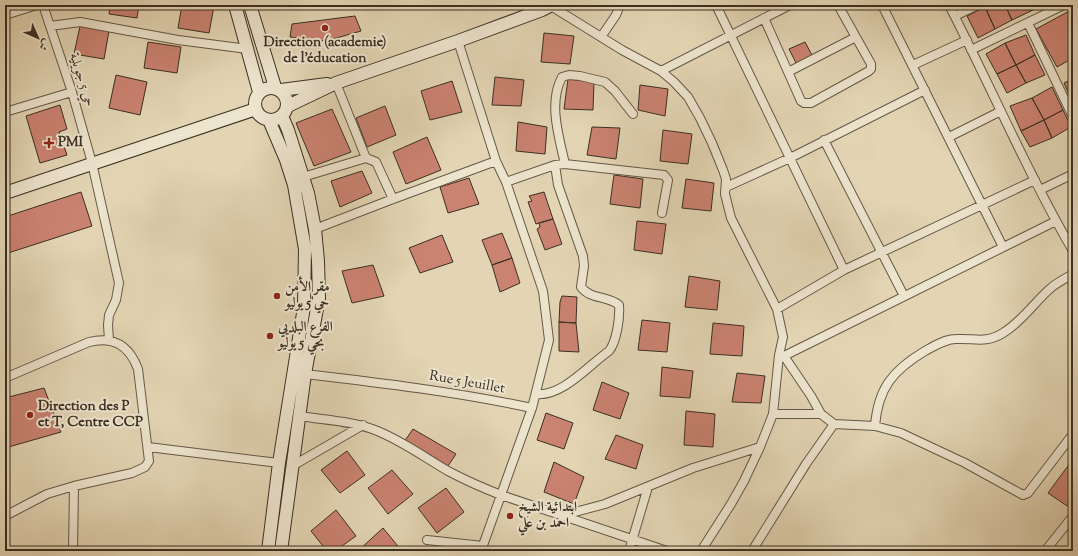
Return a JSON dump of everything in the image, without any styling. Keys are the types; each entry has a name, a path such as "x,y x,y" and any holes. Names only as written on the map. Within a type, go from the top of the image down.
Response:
{"main road":[{"path":"235,5 260,92"},
{"path":"250,5 278,89 287,97 285,111 288,130 303,177 315,229 318,261 319,298 306,374 281,551"},
{"path":"336,83 264,89 255,100 256,109 261,116 269,120 273,120 285,111 336,83 458,41 552,5"},
{"path":"5,193 256,109"},
{"path":"268,551 279,464 304,307 305,249 294,185 286,160 269,120"}],"street":[{"path":"5,15 37,5"},
{"name":"حي 5 جويلية","path":"43,5 72,92 92,163 118,283 116,300 108,325 109,340"},
{"path":"552,5 622,50 661,71 688,97 712,143 723,170 726,179 725,194 731,218 777,308 782,337 781,356 773,414 760,447 731,504 701,551"},
{"path":"601,37 616,15 620,5"},
{"path":"716,5 844,270"},
{"path":"661,71 790,5"},
{"path":"764,18 801,100 804,103 811,103 871,69 871,64 838,5"},
{"path":"882,5 983,204 1003,247"},
{"path":"949,5 1040,190 1073,251"},
{"path":"955,16 978,5"},
{"path":"971,50 1064,5"},
{"path":"50,26 80,22 178,40 248,49"},
{"path":"1028,23 1073,117"},
{"path":"788,72 856,37"},
{"path":"913,65 967,40"},
{"path":"427,540 482,549 532,408 549,340 543,291 506,182 496,161 458,41"},
{"path":"565,164 555,120 557,87 562,77 569,75 580,76 605,82 615,91 633,114"},
{"path":"336,83 366,158"},
{"path":"726,187 790,158 925,90"},
{"path":"5,112 72,92"},
{"path":"949,137 1001,111"},
{"path":"824,140 904,296"},
{"path":"303,177 366,158 376,162 393,199"},
{"path":"315,229 496,161"},
{"path":"506,182 554,165 565,164 664,175 668,180 662,214"},
{"path":"536,394 543,395 562,388 609,351 613,347 620,315 619,305 612,300 594,296 584,291 581,287 584,266 583,256 558,185 554,165"},
{"path":"1040,190 1073,174"},
{"path":"777,308 844,270 1035,180"},
{"path":"781,356 1056,221"},
{"path":"876,426 876,413 880,398 899,368 941,342 955,339 976,341 992,338 1002,334 1017,322 1052,287 1073,274"},
{"path":"5,378 89,342 109,340 122,346 128,350 138,369 149,461 145,467 132,473 74,486 47,494 5,516"},
{"path":"781,356 811,396 821,414 834,424 876,426 901,433 965,463 1023,495 1028,493 1073,434"},
{"name":"Rue 5 Jeuillet","path":"306,374 413,387 486,398 532,408"},
{"path":"773,414 821,414"},
{"path":"300,416 363,425 394,439 448,471 482,488 667,551"},
{"path":"752,551 806,464 834,424"},
{"path":"294,465 363,425"},
{"path":"148,447 279,464"},
{"path":"564,515 605,504 693,468 760,447"},
{"path":"73,551 74,486"},
{"path":"629,551 648,487"},
{"path":"1045,551 1073,516"}],"building":[{"path":"110,5 139,5 137,18 109,14"},
{"path":"182,5 214,6 209,33 178,28"},
{"path":"990,5 1005,5 1012,20 995,29 985,7"},
{"path":"1005,5 1029,5 1031,11 1012,20"},
{"path":"1029,5 1042,5 1031,11"},
{"path":"985,7 995,29 978,38 967,16"},
{"path":"1073,9 1073,58 1057,67 1036,29"},
{"name":"Direction (academie) de l'éducation","path":"355,16 361,31 326,41 290,37 292,24"},
{"path":"80,26 109,31 104,59 74,54"},
{"path":"544,33 574,36 570,64 541,62"},
{"path":"1026,35 1035,55 1016,65 1005,43"},
{"path":"148,42 181,47 177,73 144,68"},
{"path":"805,42 813,57 797,65 789,49"},
{"path":"1005,43 1016,65 997,74 986,54"},
{"path":"1035,55 1045,75 1026,83 1016,65"},
{"path":"1016,65 1026,83 1007,93 997,74"},
{"path":"116,75 147,82 140,115 109,108"},
{"path":"495,77 524,80 521,106 492,105"},
{"path":"568,79 594,82 593,110 564,109"},
{"path":"1073,79 1073,100 1072,101 1064,83"},
{"path":"452,81 462,112 430,120 421,91"},
{"path":"640,85 668,89 665,116 638,110"},
{"path":"1052,87 1063,110 1044,120 1032,98"},
{"path":"1032,98 1044,120 1021,131 1010,106"},
{"name":"PMI","path":"60,105 67,129 59,132 67,155 40,163 26,116"},
{"path":"385,106 396,135 367,147 356,118"},
{"path":"332,109 351,152 314,166 296,123"},
{"path":"1063,110 1071,127 1052,138 1044,120"},
{"path":"1044,120 1052,138 1030,147 1021,131"},
{"path":"518,122 547,127 545,154 516,151"},
{"path":"592,127 620,128 616,159 587,155"},
{"path":"663,130 692,134 688,164 660,161"},
{"path":"427,137 441,170 406,184 393,152"},
{"path":"362,171 372,193 340,207 331,181"},
{"path":"614,175 643,179 640,208 610,204"},
{"path":"469,178 479,204 448,213 440,187"},
{"path":"686,179 714,183 711,211 682,208"},
{"path":"81,192 92,226 5,254 5,217"},
{"path":"544,192 553,219 536,224 528,202 532,201 529,196"},
{"path":"553,219 562,244 545,250 537,229 540,227 539,223"},
{"path":"637,221 666,224 662,254 634,250"},
{"path":"502,233 512,258 492,265 482,240"},
{"path":"442,235 453,262 420,273 409,248"},
{"path":"512,258 520,283 500,292 492,265"},
{"path":"373,265 384,296 352,303 342,271"},
{"path":"689,276 720,281 717,310 685,307"},
{"path":"562,296 577,297 576,323 559,322 560,302"},
{"path":"642,320 670,323 667,352 638,350"},
{"path":"559,322 576,323 579,352 559,351"},
{"path":"713,323 744,326 742,356 710,354"},
{"path":"662,367 693,371 690,398 660,396"},
{"path":"737,373 765,376 761,403 732,402"},
{"path":"602,382 629,393 620,419 593,410"},
{"name":"Direction des P et T, Centre CCP","path":"44,388 61,432 5,448 5,398"},
{"path":"686,411 715,414 713,447 684,445"},
{"path":"546,413 573,423 564,449 537,440"},
{"path":"413,429 456,454 448,466 404,442"},
{"path":"616,435 643,445 636,469 605,459"},
{"path":"347,451 365,475 340,493 321,470"},
{"path":"1073,459 1073,498 1067,506 1048,493"},
{"path":"554,462 584,477 574,504 544,492"},
{"path":"392,470 413,494 388,514 368,488"},
{"path":"446,488 464,512 437,533 418,508"},
{"path":"336,510 356,536 335,551 327,551 311,531"},
{"path":"383,528 402,551 361,551 360,549"}],"place":[{"name":"Direction (academie) de l'éducation","path":"325,28"},
{"name":"PMI","path":"49,143"},
{"name":"مقر الأمن حي 5 يوليو","path":"277,296"},
{"name":"الفرع البلديي بحي 5 يوليو","path":"270,336"},
{"name":"Direction des P et T, Centre CCP","path":"30,415"},
{"name":"ابتدائية الشيخ احمد بن علي","path":"510,516"}]}
